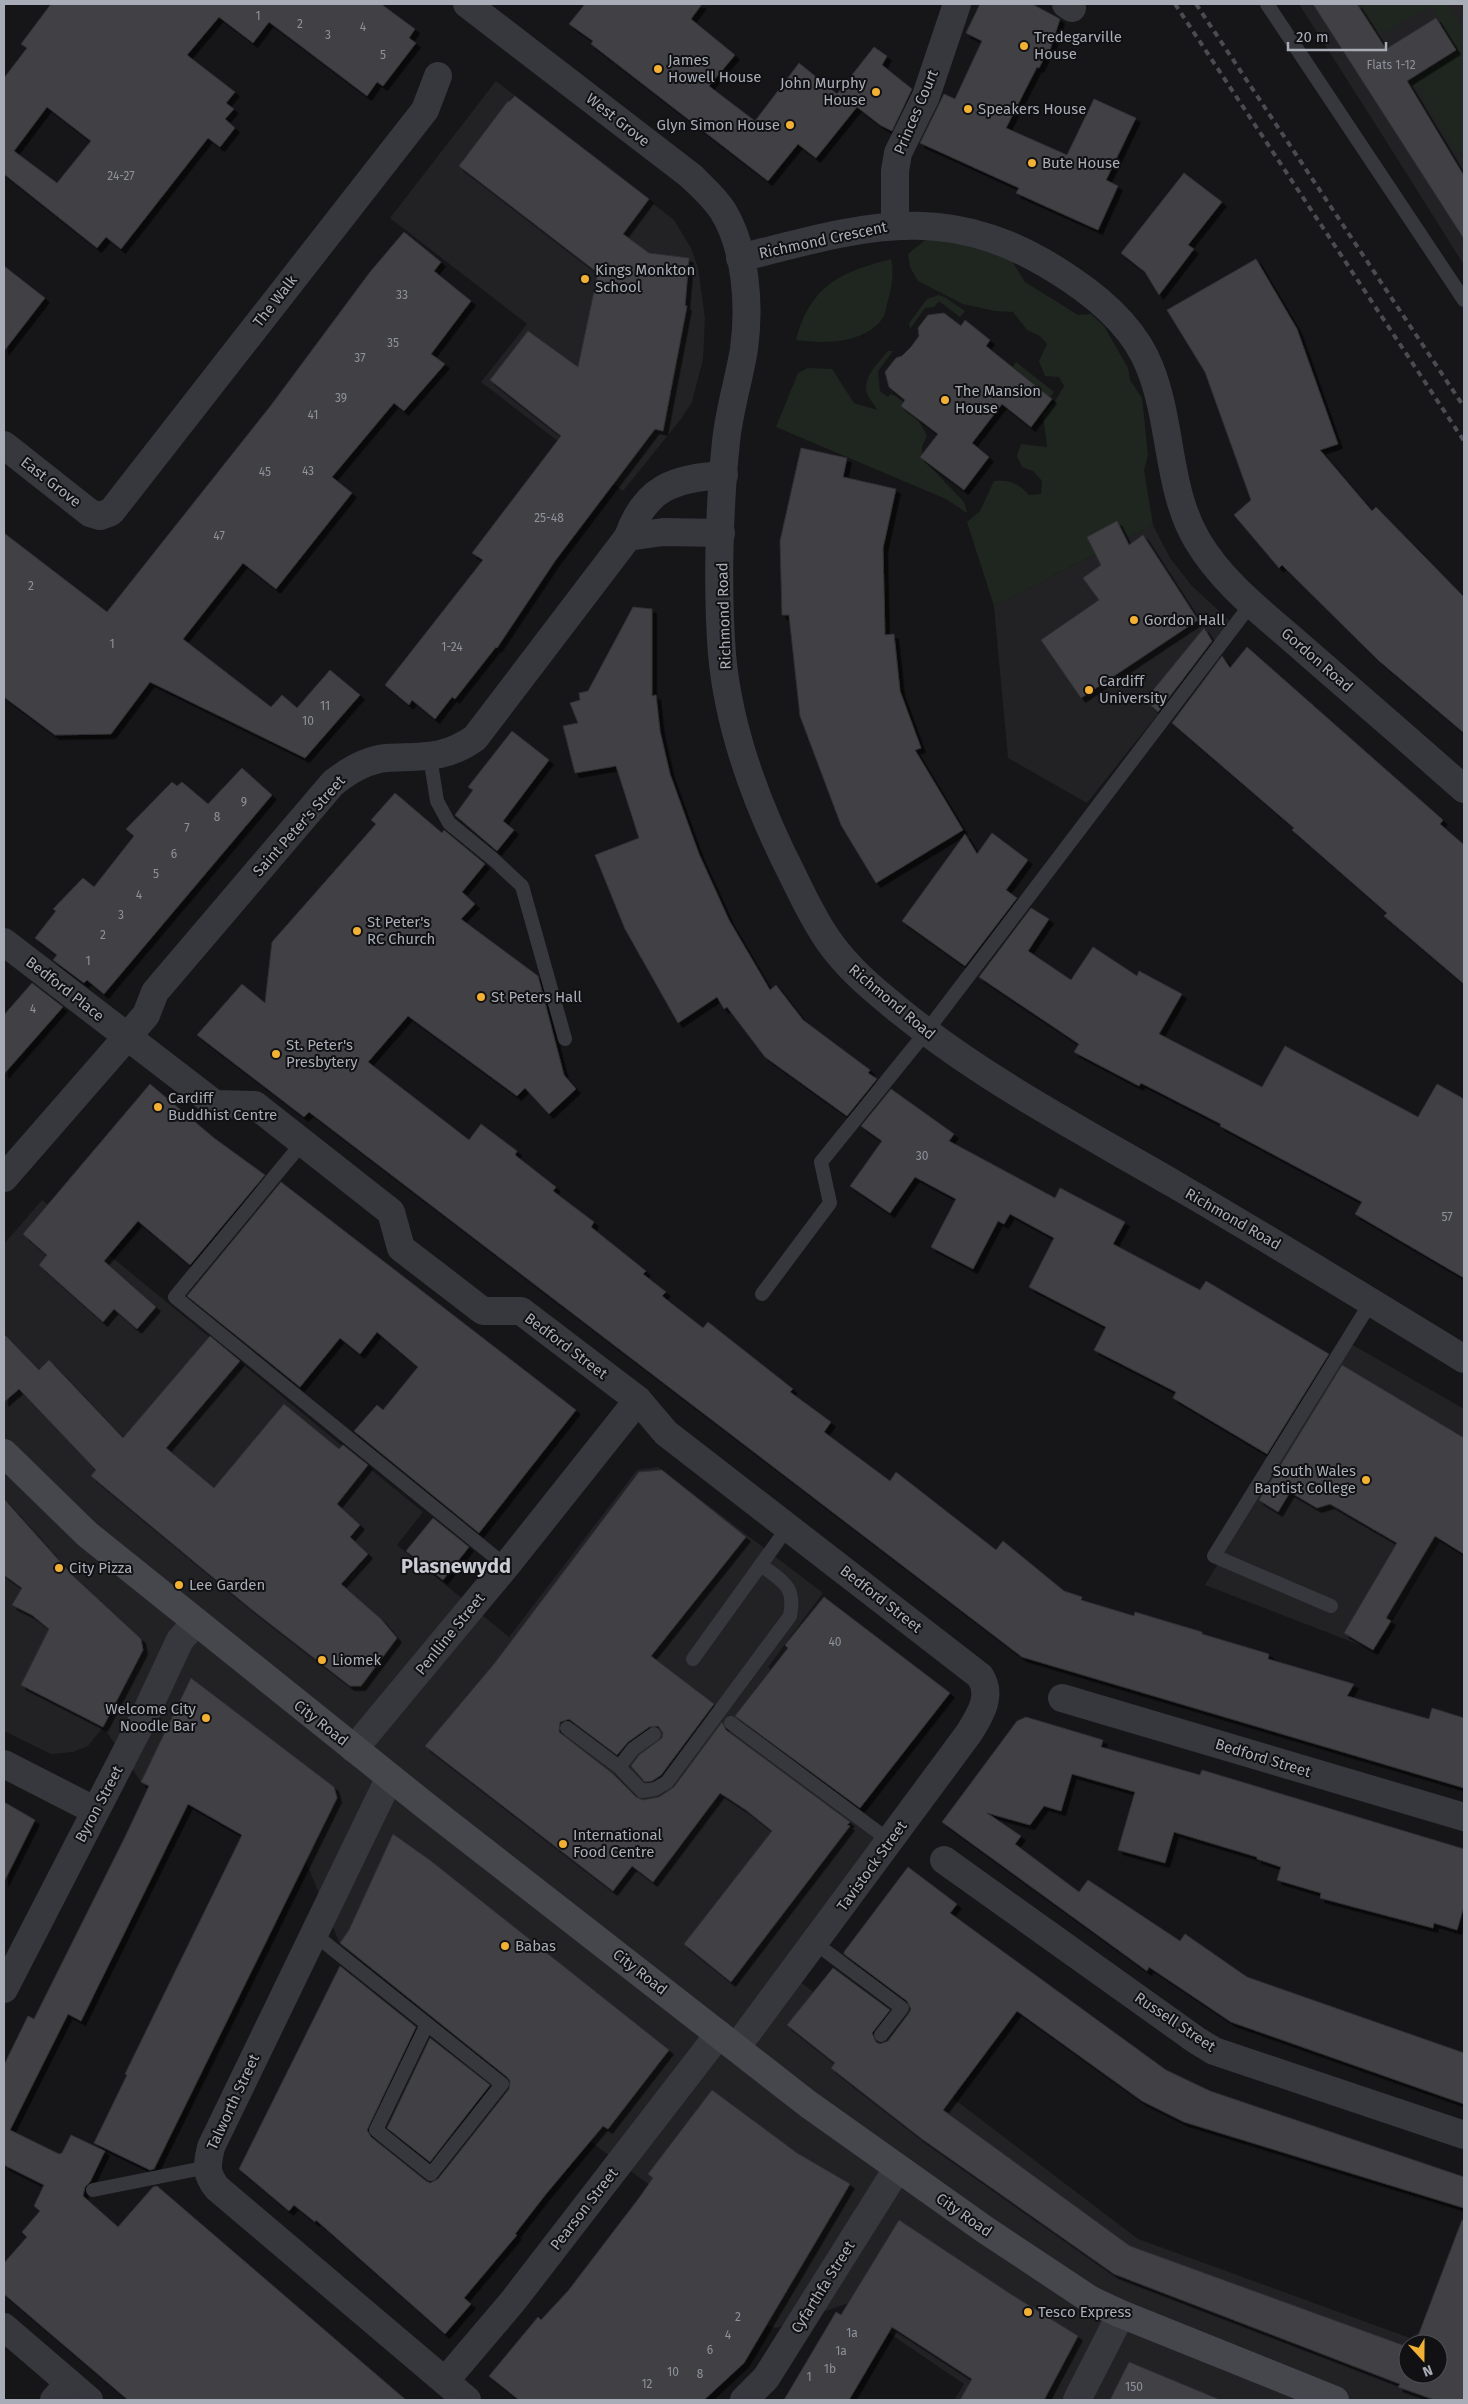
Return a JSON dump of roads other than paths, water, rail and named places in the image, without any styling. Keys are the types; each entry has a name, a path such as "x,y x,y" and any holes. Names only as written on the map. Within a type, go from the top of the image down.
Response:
{"main road":[{"name":"City Road","path":"6,1459 87,1534 354,1749 808,2104 897,2169 1061,2281 1121,2314 1335,2400"}],"street":[{"name":"Princes Court","path":"895,224 895,171 898,153 926,96 957,4"},
{"name":"West Grove","path":"483,8 708,192 722,209 740,258"},
{"name":"The Walk","path":"100,516 112,512 425,110 438,76"},
{"name":"Richmond Crescent","path":"740,258 841,234 895,224 933,225 959,228 999,241 1026,252 1055,268 1105,305 1138,345 1150,366 1158,390 1186,517"},
{"name":"Richmond Road","path":"740,258 744,286 745,332 726,441 721,533 722,655 732,712 744,762 776,844 829,941 854,972 926,1032 1006,1087 1261,1234 1464,1359"},
{"name":"East Grove","path":"4,445 90,513 100,516"},
{"name":"Saint Peter's Street","path":"4,1178 146,1015 156,992 333,783 345,773 364,764 384,758 430,757 463,747 475,738 628,537 635,518 647,502 666,487 683,479 724,475"},
{"name":"Gordon Road","path":"1186,517 1197,540 1226,580 1251,604 1464,789"},
{"path":"628,537 663,532 721,533"},
{"name":"Bedford Place","path":"4,942 126,1038"},
{"name":"Bedford Street","path":"126,1038 215,1104 255,1105 391,1212 401,1248 483,1311 521,1311 638,1400 666,1433 980,1676"},
{"name":"Penlline Street","path":"354,1749 506,1566 638,1400"},
{"name":"Byron Street","path":"4,1989 94,1810 143,1719 180,1640 196,1622"},
{"name":"Tavistock Street","path":"728,2041 815,1943 977,1720 987,1696 987,1689 980,1676"},
{"name":"Bedford Street","path":"1062,1698 1464,1818"},
{"path":"4,1764 94,1810"},
{"name":"Talworth Street","path":"390,1776 211,2147 208,2178 217,2188 466,2400"},
{"name":"Russell Street","path":"944,1860 1214,2051 1464,2135"},
{"name":"Pearson Street","path":"446,2382 728,2041"},
{"name":"Cyfarthfa Street","path":"744,2400 766,2378 897,2169"},
{"path":"1077,2400 1121,2314"},
{"path":"4,2327 71,2394"}],"lane":[{"path":"1267,4 1464,300"},
{"path":"762,1294 830,1203 822,1162 926,1032 1251,604"},
{"path":"430,757 437,801 449,823 522,886 565,1039"},
{"path":"303,1142 175,1297 506,1566"},
{"path":"1331,1606 1214,1556 1371,1302"},
{"path":"693,1659 788,1527"},
{"path":"567,1728 619,1767 642,1791 655,1789 667,1782 790,1616 792,1598 790,1590 761,1565"},
{"path":"731,1724 890,1840"},
{"path":"619,1767 633,1749 654,1734"},
{"path":"314,1934 427,2024 502,2084 431,2174 376,2130 427,2024"},
{"path":"815,1943 902,2008 881,2035"},
{"path":"93,2190 208,2167"}],"railway":[{"path":"1175,4 1464,441"},
{"path":"1196,4 1464,407"}],"place":[{"name":"Tredegarville House","path":"1024,46"},
{"name":"James Howell House","path":"658,69"},
{"name":"John Murphy House","path":"876,92"},
{"name":"Speakers House","path":"968,109"},
{"name":"Glyn Simon House","path":"790,125"},
{"name":"Bute House","path":"1032,163"},
{"name":"Kings Monkton School","path":"585,279"},
{"name":"The Mansion House","path":"945,400"},
{"name":"Gordon Hall","path":"1134,620"},
{"name":"Cardiff University","path":"1089,690"},
{"name":"St Peter's RC Church","path":"357,931"},
{"name":"St Peters Hall","path":"481,997"},
{"name":"St. Peter's Presbytery","path":"276,1054"},
{"name":"Cardiff Buddhist Centre","path":"158,1107"},
{"name":"South Wales Baptist College","path":"1366,1480"},
{"name":"City Pizza","path":"59,1568"},
{"name":"Lee Garden","path":"179,1585"},
{"name":"Liomek","path":"322,1660"},
{"name":"Welcome City Noodle Bar","path":"206,1718"},
{"name":"International Food Centre","path":"563,1844"},
{"name":"Babas","path":"505,1946"},
{"name":"Tesco Express","path":"1028,2312"}],"district":[{"name":"Plasnewydd","path":"456,1566"}]}
